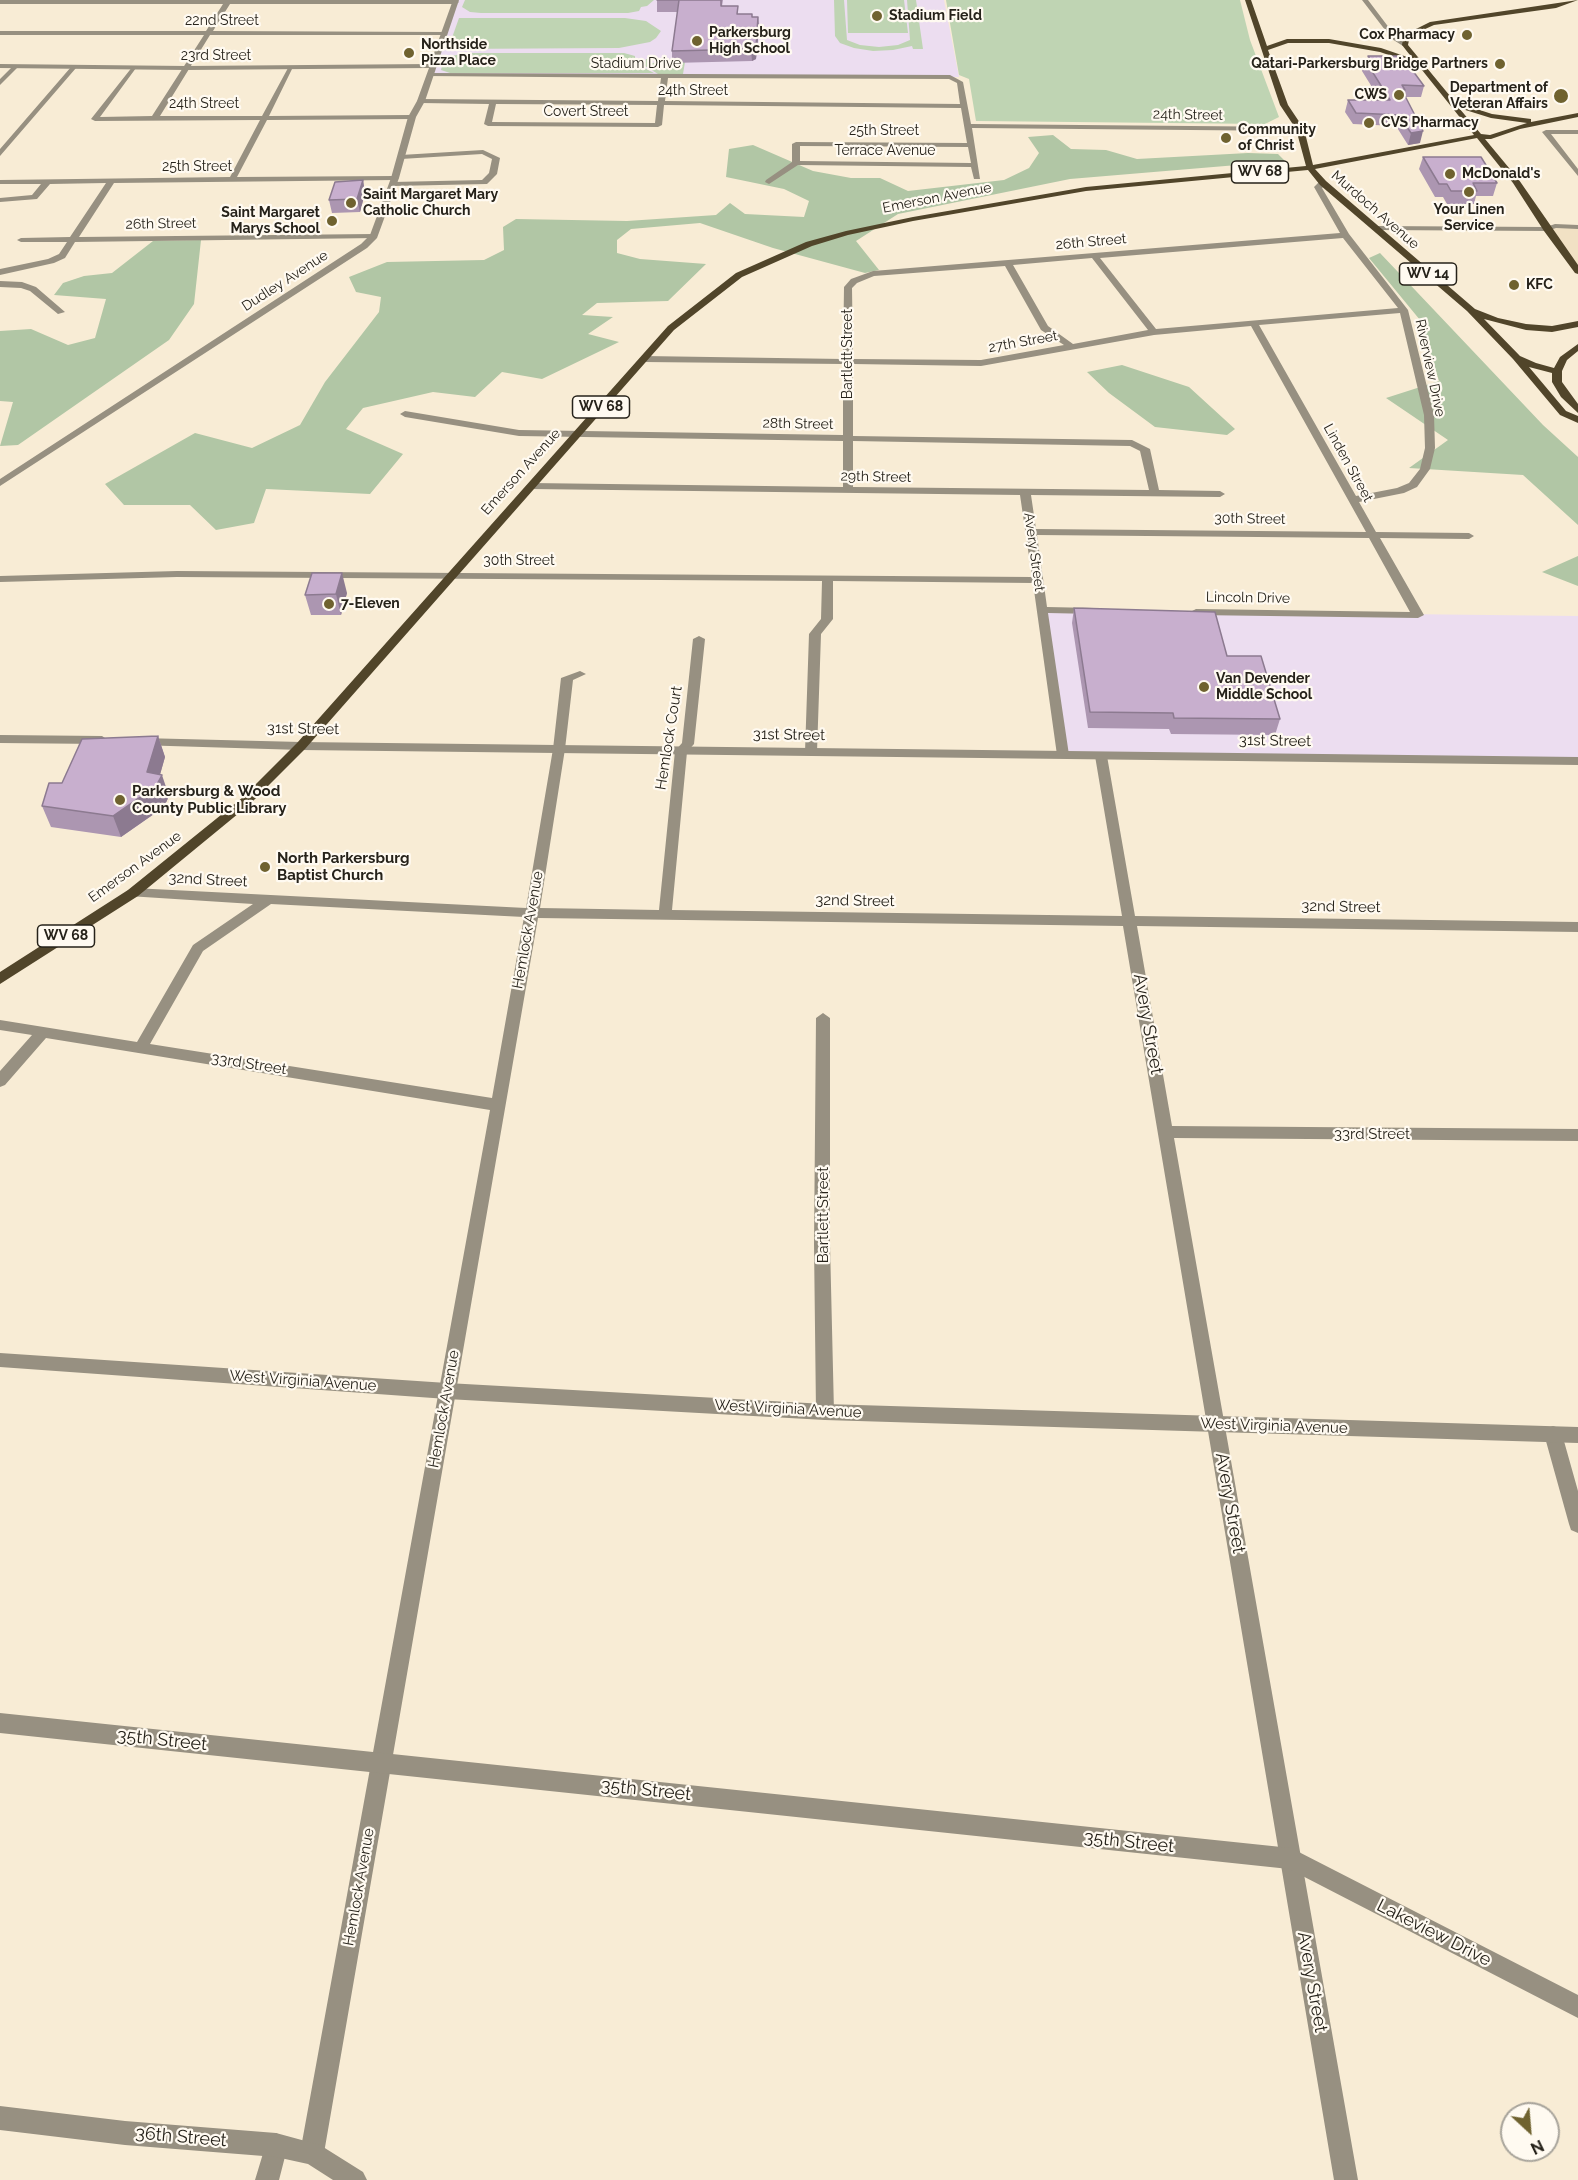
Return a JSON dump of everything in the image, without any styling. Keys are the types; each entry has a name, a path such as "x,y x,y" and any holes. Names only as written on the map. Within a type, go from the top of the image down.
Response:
{"main road":[{"name":"Murdoch Avenue","path":"1248,0 1284,105 1300,129 1310,168 1323,183 1470,309 1516,357 1563,413 1578,420"},
{"path":"1575,0 1556,6 1432,23 1412,33 1406,39 1405,45 1516,182 1547,230 1578,271"},
{"path":"1265,49 1287,41 1329,41 1381,50 1420,64"},
{"path":"1453,103 1491,116 1540,122"},
{"path":"1478,136 1491,137 1518,127 1578,115"},
{"name":"WV 68","path":"1310,168 1478,136"},
{"name":"Emerson Avenue","path":"0,979 133,893 246,801 300,746 671,328 739,275 791,252 846,233 967,208 1086,189 1310,168"},
{"path":"1470,309 1495,320 1526,327 1552,329 1578,324"},
{"path":"1557,377 1563,358 1578,347"},
{"path":"1516,357 1557,377 1566,397 1578,410"}],"street":[{"path":"1365,0 1394,38 1405,45"},
{"path":"155,118 228,1"},
{"path":"0,2 456,1 421,101 412,117 394,181 374,236"},
{"name":"22nd Street","path":"0,33 445,33"},
{"name":"23rd Street","path":"0,66 431,70"},
{"path":"0,83 16,66"},
{"path":"0,154 73,68"},
{"name":"24th Street","path":"133,68 95,119 412,117"},
{"path":"232,180 291,68"},
{"name":"Stadium Drive","path":"431,70 665,76 950,77 960,82 964,106"},
{"name":"Covert Street","path":"493,102 488,124 658,125 665,76"},
{"name":"24th Street","path":"421,101 964,106"},
{"path":"964,106 977,177"},
{"name":"24th Street","path":"968,126 1300,129"},
{"path":"1578,132 1546,132 1578,174"},
{"name":"25th Street","path":"796,163 796,144 971,146"},
{"name":"25th Street","path":"0,182 232,180 484,182 494,174 496,158 494,155 483,152 401,157"},
{"path":"768,182 796,163"},
{"name":"Terrace Avenue","path":"796,163 974,165"},
{"path":"0,272 51,261 62,255 112,180"},
{"path":"0,200 34,198 48,181"},
{"name":"Riverview Drive","path":"1323,183 1318,187 1345,235 1404,310 1429,415 1430,448 1425,469 1413,485 1400,491 1353,500"},
{"path":"1375,228 1547,230 1555,226 1578,227"},
{"name":"26th Street","path":"848,291 848,286 854,281 873,274 1345,235"},
{"name":"26th Street","path":"21,240 374,236"},
{"name":"Dudley Avenue","path":"0,483 364,246 374,236"},
{"path":"1094,255 1154,332"},
{"path":"1008,263 1044,328 1072,347"},
{"path":"0,284 22,285 33,289 61,312"},
{"name":"Bartlett Street","path":"848,291 848,490"},
{"name":"27th Street","path":"644,359 981,363 1154,332 1404,310"},
{"name":"Linden Street","path":"1254,324 1418,615"},
{"name":"28th Street","path":"405,414 519,433 1132,442 1145,449 1155,494"},
{"name":"29th Street","path":"531,486 1220,494"},
{"name":"Avery Street","path":"1025,492 1063,755"},
{"name":"30th Street","path":"1031,532 1469,536"},
{"name":"30th Street","path":"0,579 177,574 1038,580"},
{"path":"811,752 815,634 827,619 828,578"},
{"path":"1042,610 1101,611"},
{"name":"Lincoln Drive","path":"1183,612 1418,615"},
{"name":"Hemlock Court","path":"665,914 681,751 688,744 699,639"},
{"name":"Hemlock Avenue","path":"312,2153 498,1105 558,749 567,678 580,674"},
{"name":"31st Street","path":"0,739 300,746 1578,761"},
{"name":"Avery Street","path":"1101,756 1346,2180"},
{"name":"32nd Street","path":"133,893 531,913 1578,927"},
{"path":"141,1047 198,948 268,900"},
{"name":"Bartlett Street","path":"823,1018 822,1244 825,1412"},
{"name":"33rd Street","path":"0,1025 498,1105"},
{"path":"0,1081 43,1032"},
{"name":"33rd Street","path":"1166,1132 1578,1135"},
{"name":"West Virginia Avenue","path":"0,1360 447,1391 825,1412 1578,1435"},
{"path":"1552,1434 1578,1524"},
{"name":"35th Street","path":"0,1723 1291,1859"},
{"name":"Lakeview Drive","path":"1291,1859 1578,2007"},
{"name":"36th Street","path":"0,2118 125,2133 276,2145 312,2153 355,2180"},
{"path":"267,2180 276,2145"}],"shaded area":[{"name":"Parkersburg High School","path":"456,0 944,0 959,77 429,75"},
{"path":"1555,226 1578,227 1578,271 1547,229"},
{"path":"1042,610 1578,616 1578,761 1063,755"}],"green space":[{"path":"465,0 654,0 647,6 641,7 639,11 628,13 481,13 470,12 462,7"},
{"path":"834,0 844,0 847,40 860,45 879,47 898,45 910,40 907,0 916,0 923,49 913,49 912,46 873,51 840,43 835,36"},
{"name":"Stadium Field","path":"847,0 904,0 908,33 848,33"},
{"path":"946,0 1240,0 1250,40 1279,117 1265,124 976,121 969,79 959,75"},
{"path":"459,18 625,18 646,21 661,31 650,42 619,48 448,49"},
{"path":"465,53 624,53 635,56 635,63 654,73 450,73 441,70 443,61"},
{"path":"646,59 649,59 649,63 685,62 683,74 658,74 645,66"},
{"path":"1053,135 1071,149 1106,150 1137,159 1248,153 1278,154 1285,161 1070,179 898,214 856,241 879,270 865,273 773,248 700,223 631,229 617,240 617,253 640,259 706,264 668,301 597,303 582,315 613,317 588,334 619,342 542,379 502,372 475,397 433,392 363,408 346,429 403,454 370,494 266,489 254,523 216,530 190,505 124,505 105,484 195,433 252,448 300,425 325,382 379,312 381,297 356,292 349,277 387,262 484,260 504,250 503,227 516,219 627,221 716,215 730,203 745,214 804,217 809,201 784,189 726,177 729,149 753,145 813,171 851,178 880,178 908,191 1004,180 1029,168 1039,153 1028,137"},
{"path":"201,240 194,304 169,340 18,445 0,446 13,402 0,401 0,331 31,329 68,345 95,338 106,299 54,295 63,283 84,276 112,273 153,241"},
{"path":"1380,253 1543,425 1578,457 1578,525 1523,475 1409,468 1448,440 1386,398 1439,381 1420,320 1369,258"},
{"path":"1122,365 1189,387 1235,429 1227,435 1155,427 1109,393 1087,372"},
{"path":"1578,556 1578,586 1542,572"}],"building":[{"path":"679,0 721,0 721,6 738,6 737,14 752,14 752,17 758,17 756,47 672,51"},
{"path":"1368,56 1402,56 1424,86 1402,85 1405,90 1402,90 1423,131 1411,133 1399,115 1356,113 1348,100 1390,100 1365,60 1371,60"},
{"path":"1423,157 1481,157 1497,183 1473,183 1477,191 1451,191 1447,184 1439,184"},
{"path":"363,180 357,199 329,200 335,182"},
{"path":"312,573 342,573 336,594 305,595"},
{"name":"Van Devender Middle School","path":"1074,608 1215,612 1227,656 1261,656 1280,719 1174,718 1173,713 1090,712"},
{"path":"158,736 147,772 162,775 156,786 113,816 42,806 49,783 62,783 82,739"}],"place":[{"name":"Stadium Field","path":"877,16"},
{"name":"Cox Pharmacy","path":"1467,35"},
{"name":"Parkersburg High School","path":"697,41"},
{"name":"Northside Pizza Place","path":"409,53"},
{"name":"Qatari-Parkersburg Bridge Partners","path":"1500,64"},
{"name":"CWS","path":"1399,95"},
{"name":"Department of Veteran Affairs","path":"1561,96"},
{"name":"CVS Pharmacy","path":"1369,123"},
{"name":"Community of Christ","path":"1226,138"},
{"name":"McDonald's","path":"1450,174"},
{"name":"Your Linen Service","path":"1469,192"},
{"name":"Saint Margaret Mary Catholic Church","path":"351,203"},
{"name":"Saint Margaret Marys School","path":"332,221"},
{"name":"KFC","path":"1514,285"},
{"name":"7-Eleven","path":"329,604"},
{"name":"Van Devender Middle School","path":"1204,687"},
{"name":"Parkersburg & Wood County Public Library","path":"120,800"},
{"name":"North Parkersburg Baptist Church","path":"265,867"}]}
